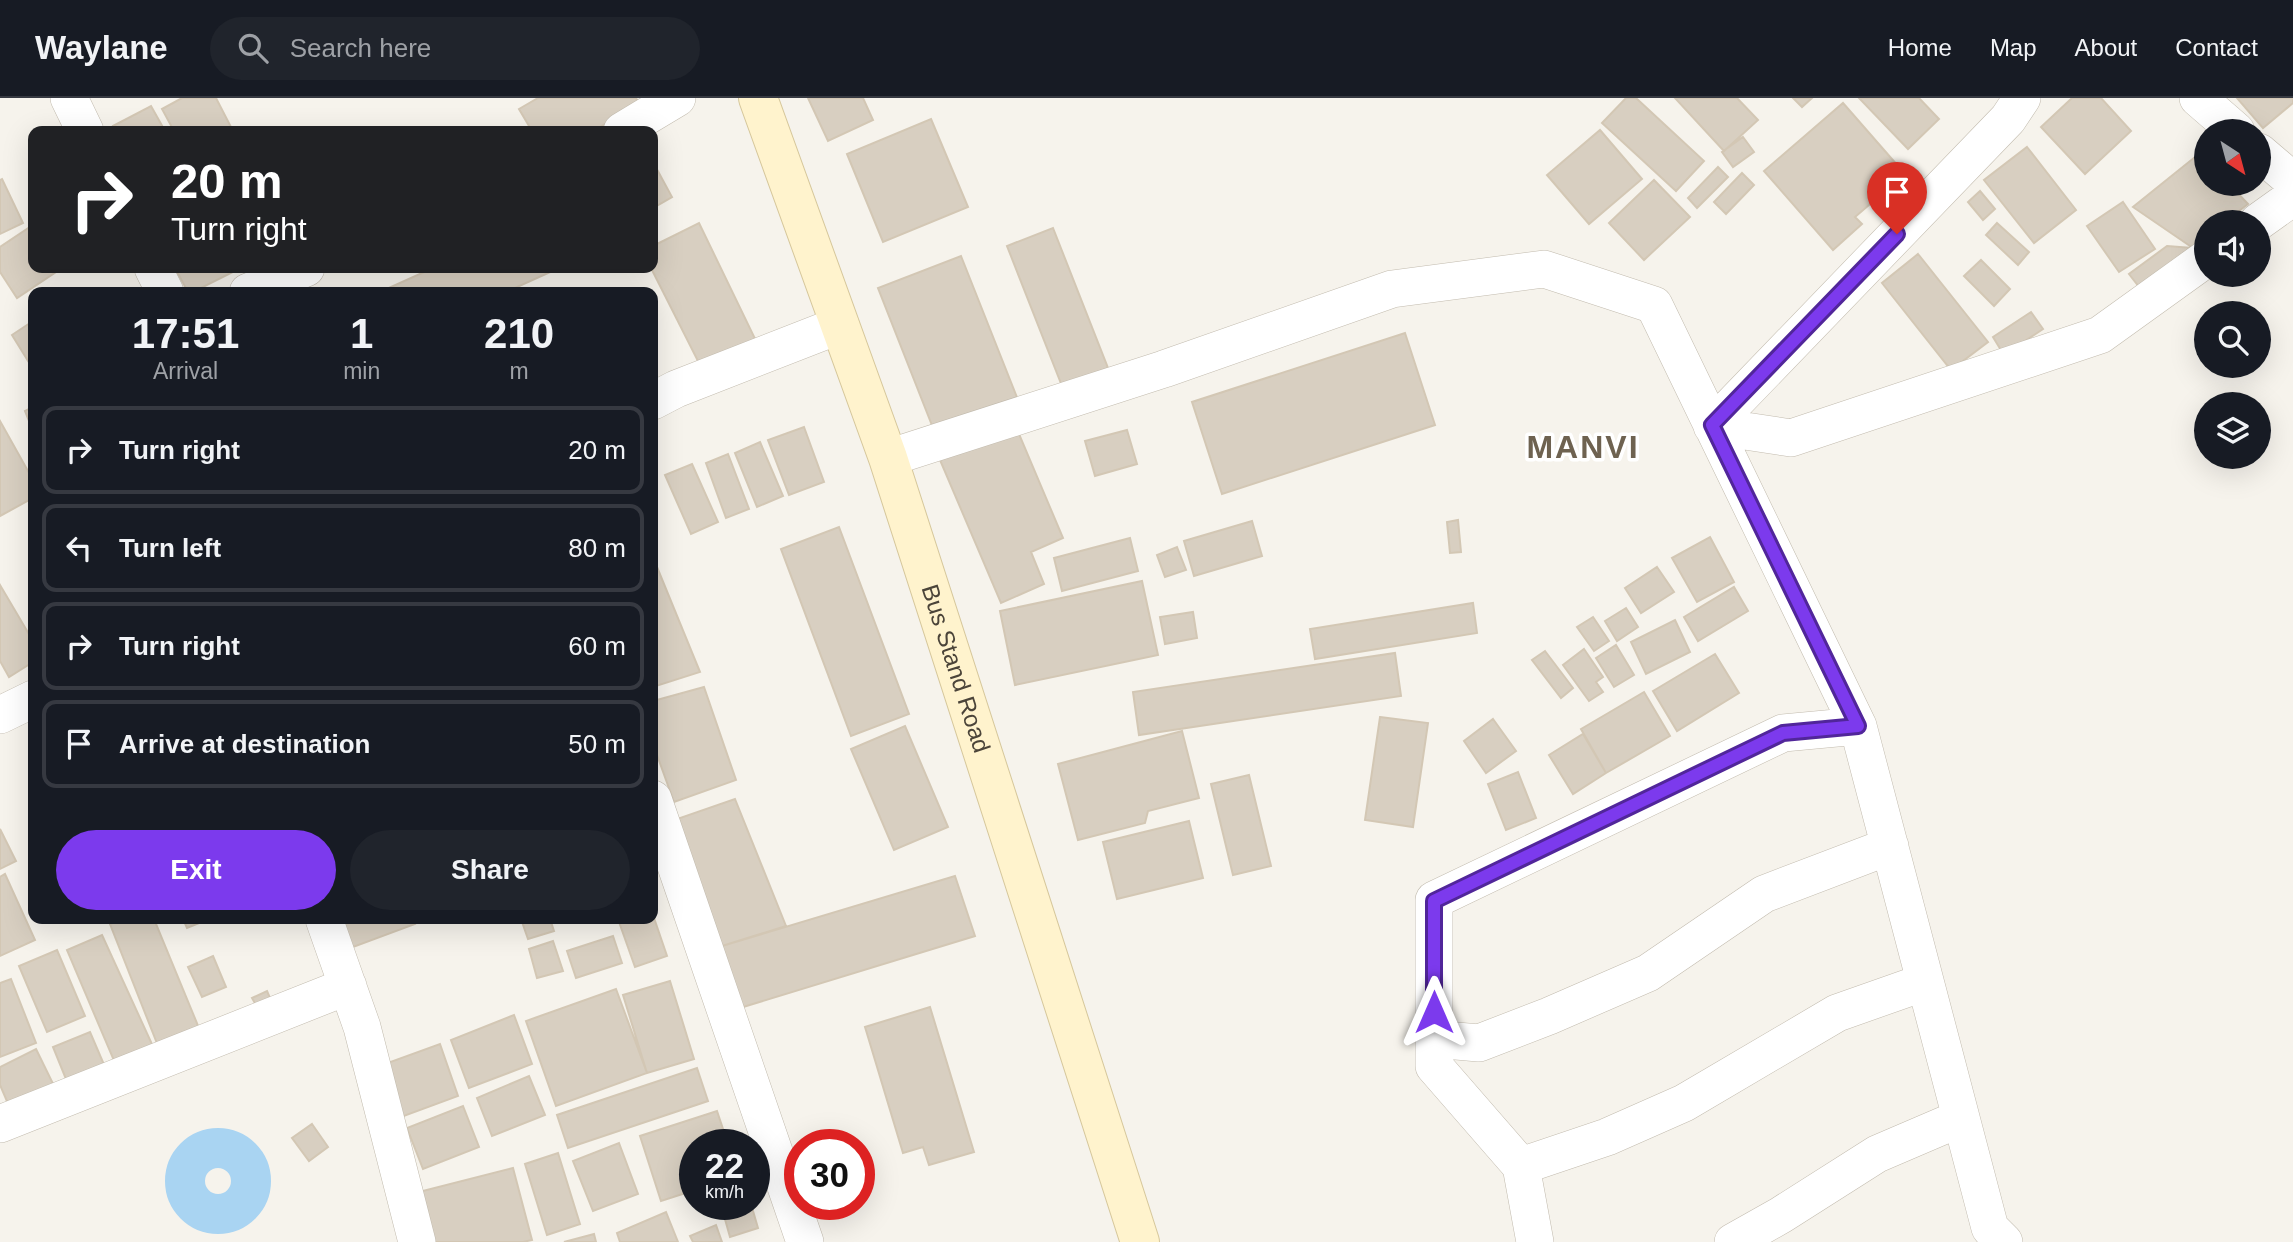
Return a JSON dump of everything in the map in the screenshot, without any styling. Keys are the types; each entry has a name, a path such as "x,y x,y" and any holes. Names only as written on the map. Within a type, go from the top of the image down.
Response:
{"main road":[{"name":"Bus Stand Road","path":"758,98 888,458 1140,1242"}],"street":[{"path":"69,98 83,126"},
{"path":"630,126 677,98"},
{"path":"1712,425 2008,119 2022,98"},
{"path":"2198,98 2222,119"},
{"path":"2272,163 2293,181"},
{"path":"2271,213 2293,197"},
{"path":"1712,425 1791,438 2099,335 2194,267"},
{"path":"888,458 1164,369 1392,289 1544,268 1654,304 1858,726 1990,1237"},
{"path":"260,287 294,273"},
{"path":"658,398 840,326"},
{"path":"0,715 28,701"},
{"path":"1535,1242 1521,1166 1434,1066 1434,901 1783,733 1858,726"},
{"path":"658,814 805,1242"},
{"path":"1434,1039 1479,1043 1549,1016 1648,973 1764,894 1890,846"},
{"path":"326,924 362,1027 417,1242"},
{"path":"1521,1166 1607,1138 1684,1103 1837,1013 1926,982"},
{"path":"0,1124 348,986"},
{"path":"1733,1242 1877,1154 1961,1118"}],"building":[{"path":"182,98 216,98 230,126 171,126 162,109"},
{"path":"538,98 636,98 639,104 602,126 529,126 519,109"},
{"path":"808,98 863,98 873,120 828,141"},
{"path":"1626,98 1636,98 1704,161 1676,191 1602,123"},
{"path":"1675,98 1737,98 1758,120 1724,151"},
{"path":"1793,98 1812,98 1802,107"},
{"path":"1859,98 1919,98 1939,119 1908,149"},
{"path":"2072,98 2101,98 2131,131 2085,174 2041,127"},
{"path":"2237,98 2293,98 2293,103 2272,120 2255,119"},
{"path":"1843,103 1905,174 1855,217 1862,224 1833,250 1764,171"},
{"path":"151,106 162,126 113,126"},
{"path":"931,119 968,207 883,242 847,154"},
{"path":"1600,130 1642,179 1589,224 1547,175"},
{"path":"1743,137 1754,152 1733,167 1722,152"},
{"path":"2027,147 2076,210 2034,243 1984,180"},
{"path":"2194,158 2194,196 2240,196 2248,204 2240,210 2194,210 2193,248 2133,207"},
{"path":"1718,167 1728,177 1697,208 1688,198"},
{"path":"658,171 672,197 658,205"},
{"path":"1742,173 1754,185 1726,214 1714,202"},
{"path":"2,179 23,223 0,234 0,180"},
{"path":"1654,180 1690,217 1644,260 1609,223"},
{"path":"1980,191 1995,209 1983,220 1968,202"},
{"path":"2123,202 2155,249 2119,272 2087,226"},
{"path":"699,223 759,347 705,375 654,273 658,273 658,244"},
{"path":"1997,223 2029,252 2018,265 1986,235"},
{"path":"28,228 28,273 54,273 34,287 28,287 28,291 17,298 0,272 0,247"},
{"path":"1053,228 1108,368 1062,386 1007,246"},
{"path":"2167,246 2193,248 2140,288 2129,274"},
{"path":"1918,254 1988,342 1951,370 1882,283"},
{"path":"961,256 1018,400 935,433 878,288"},
{"path":"1981,260 2010,289 1994,306 1964,276"},
{"path":"178,273 231,273 203,287 185,287"},
{"path":"422,273 548,273 517,287 391,287"},
{"path":"2031,312 2043,329 2004,355 1993,337"},
{"path":"28,324 28,361 12,335"},
{"path":"1405,333 1435,425 1222,494 1192,402"},
{"path":"0,421 28,471 28,501 0,516"},
{"path":"804,427 824,482 789,495 768,440"},
{"path":"1016,427 1063,538 1031,552 1044,584 1001,603 940,460"},
{"path":"1127,430 1137,464 1095,476 1085,441"},
{"path":"760,442 783,496 757,507 735,453"},
{"path":"728,454 749,509 726,518 706,463"},
{"path":"692,464 718,522 691,534 665,475"},
{"path":"1458,520 1461,552 1450,553 1447,522"},
{"path":"1252,521 1262,556 1194,576 1184,541"},
{"path":"839,527 909,714 851,736 781,549"},
{"path":"1710,537 1734,582 1697,602 1672,558"},
{"path":"1130,538 1138,571 1062,591 1054,558"},
{"path":"1177,547 1186,570 1165,577 1157,555"},
{"path":"1657,567 1674,592 1641,613 1625,588"},
{"path":"658,569 700,672 658,685"},
{"path":"1142,581 1158,655 1015,685 1000,611"},
{"path":"0,585 28,633 28,665 9,677 0,661"},
{"path":"1734,587 1748,611 1698,641 1684,617"},
{"path":"1473,603 1477,633 1315,659 1310,629"},
{"path":"1626,608 1638,627 1617,641 1605,621"},
{"path":"1193,612 1197,638 1165,644 1160,617"},
{"path":"1593,617 1609,641 1594,651 1577,627"},
{"path":"1675,620 1690,652 1646,674 1631,642"},
{"path":"1616,645 1634,675 1614,687 1596,658"},
{"path":"1584,649 1603,677 1596,682 1603,692 1589,701 1563,665"},
{"path":"1545,651 1573,688 1561,698 1532,660"},
{"path":"1395,653 1401,696 1139,735 1133,692"},
{"path":"1715,654 1739,693 1677,731 1653,691"},
{"path":"704,687 736,780 674,802 658,758 658,700"},
{"path":"1644,692 1670,736 1606,773 1581,729"},
{"path":"1380,717 1428,723 1413,827 1365,820"},
{"path":"1493,719 1516,751 1486,773 1464,741"},
{"path":"905,726 948,827 894,850 851,749"},
{"path":"1182,731 1199,798 1148,811 1145,823 1078,840 1058,764"},
{"path":"1583,734 1606,773 1573,794 1549,755"},
{"path":"1518,772 1536,818 1506,830 1488,784"},
{"path":"1249,775 1271,866 1233,875 1211,784"},
{"path":"735,799 786,926 722,946 677,819"},
{"path":"1189,821 1203,878 1117,899 1103,842"},
{"path":"0,829 16,861 0,869"},
{"path":"5,874 35,940 0,956 0,877"},
{"path":"955,876 975,936 740,1008 722,946"},
{"path":"110,924 156,924 201,1033 160,1051"},
{"path":"336,924 415,924 345,950"},
{"path":"523,924 552,924 554,931 528,939"},
{"path":"620,924 656,924 667,956 635,967"},
{"path":"102,935 156,1053 118,1070 67,950"},
{"path":"613,936 622,963 576,978 567,951"},
{"path":"553,941 563,971 537,978 529,949"},
{"path":"57,950 85,1016 47,1032 19,966"},
{"path":"213,956 226,987 202,997 188,967"},
{"path":"11,979 36,1043 0,1057 0,983"},
{"path":"670,981 694,1059 647,1073 623,995"},
{"path":"616,989 647,1073 556,1106 526,1021"},
{"path":"267,991 273,1005 260,1012 252,998"},
{"path":"930,1007 974,1152 929,1165 923,1147 903,1153 865,1027"},
{"path":"514,1015 532,1064 469,1088 451,1040"},
{"path":"90,1032 108,1074 70,1089 53,1047"},
{"path":"440,1044 458,1096 401,1117 382,1065"},
{"path":"36,1049 58,1094 12,1113 0,1085 0,1067"},
{"path":"697,1068 708,1101 568,1148 557,1115"},
{"path":"529,1076 545,1115 492,1136 477,1098"},
{"path":"463,1106 479,1147 423,1169 407,1128"},
{"path":"717,1111 723,1129 679,1129 679,1195 661,1201 640,1136"},
{"path":"312,1124 328,1147 309,1161 292,1138"},
{"path":"619,1143 638,1194 593,1211 573,1161"},
{"path":"558,1153 580,1224 547,1235 525,1164"},
{"path":"513,1168 532,1240 427,1242 415,1193"},
{"path":"666,1212 678,1242 620,1242 617,1233"},
{"path":"725,1220 756,1220 758,1228 730,1237"},
{"path":"716,1225 722,1242 693,1242 690,1236"},
{"path":"594,1234 596,1242 564,1242"}],"waterway":[{"path":"211,1148 225,1148 237,1153 246,1162 251,1181 249,1194 242,1205 225,1214 211,1214 199,1209 190,1200 185,1188 185,1174 190,1162 199,1153 211,1148"}],"district":[{"name":"MANVI","path":"1583,447"}],"route":[{"path":"1434,1012 1434,901 1783,733 1858,726 1712,425 1897,234"}]}
